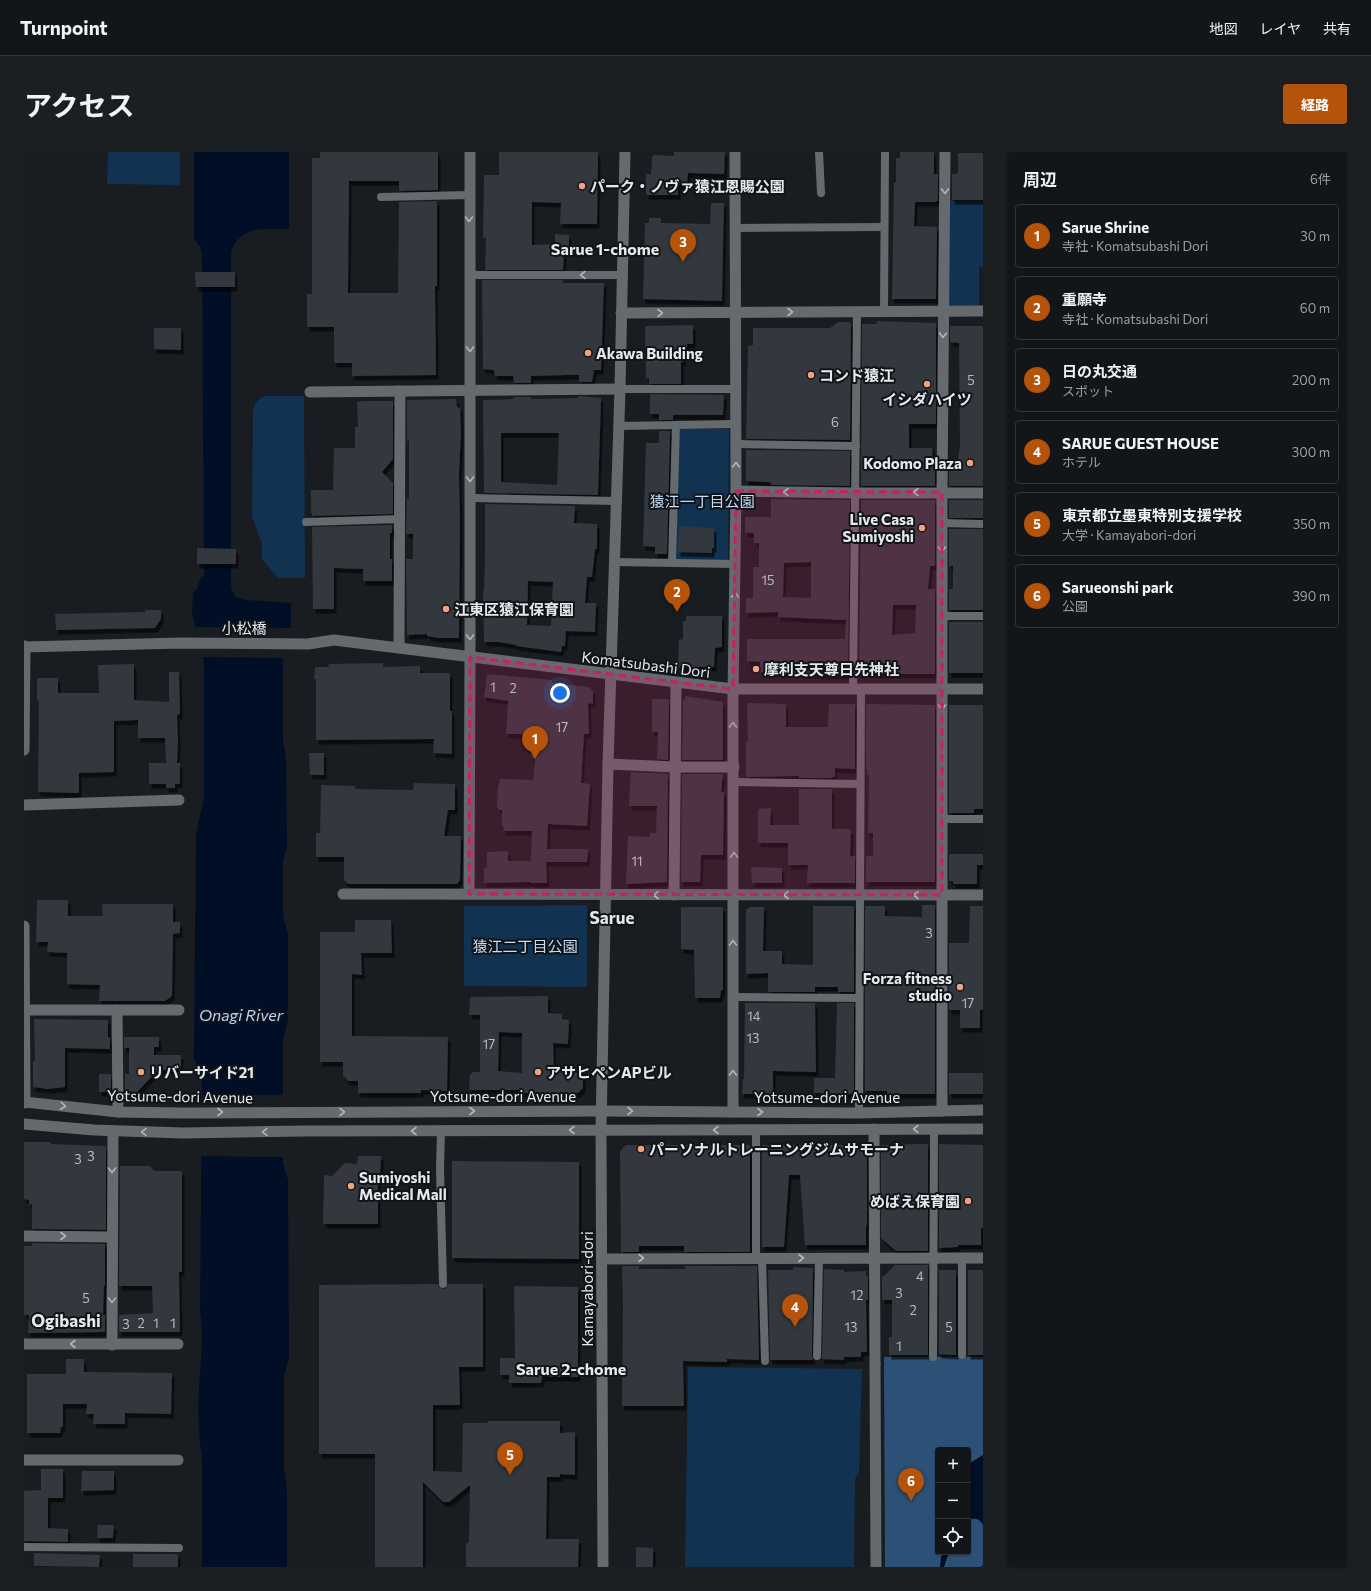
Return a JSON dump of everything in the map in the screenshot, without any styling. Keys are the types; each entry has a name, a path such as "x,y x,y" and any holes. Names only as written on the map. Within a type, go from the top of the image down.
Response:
{"street":[{"path":"469,894 470,152"},
{"name":"Kamayabori-dori","path":"603,1567 601,1130 608,764 620,389 625,152"},
{"path":"733,1112 733,689 736,491 735,152"},
{"path":"942,1111 942,492 945,152"},
{"path":"621,313 983,311"},
{"path":"310,392 620,389"},
{"path":"398,648 400,391"},
{"path":"736,491 983,493"},
{"name":"Komatsubashi Dori","path":"308,644 334,640 733,689 983,689"},
{"name":"小松橋","path":"25,646 181,643 308,644"},
{"path":"24,750 25,646"},
{"path":"674,895 676,683"},
{"path":"608,764 675,767 734,767"},
{"path":"24,805 179,800"},
{"path":"343,894 983,895"},
{"path":"24,926 24,1102"},
{"path":"24,1010 179,1010"},
{"path":"117,1010 118,1112"},
{"name":"Yotsume-dori Avenue","path":"24,1102 118,1112 181,1113 602,1111 859,1113 983,1110"},
{"path":"24,1124 113,1131 183,1133 304,1131 983,1130"},
{"path":"874,1129 876,1567"},
{"path":"112,1345 113,1131"},
{"path":"24,1236 112,1236"},
{"path":"602,1259 983,1258"},
{"path":"24,1344 178,1344"},
{"path":"24,1460 178,1460"}],"lane":[{"path":"819,152 821,192"},
{"path":"884,312 885,152"},
{"path":"382,197 469,195"},
{"path":"735,228 884,227"},
{"path":"470,275 622,275"},
{"path":"857,312 857,689 860,784 859,1113"},
{"path":"620,389 736,389"},
{"path":"618,426 735,424"},
{"path":"672,563 676,425"},
{"path":"736,444 856,446"},
{"path":"470,498 616,501"},
{"path":"306,522 400,519"},
{"path":"942,523 983,524"},
{"path":"614,562 735,564"},
{"path":"942,616 983,616"},
{"path":"734,782 860,784"},
{"path":"941,819 983,819"},
{"path":"733,997 859,998"},
{"path":"933,1357 934,1129"},
{"path":"756,1130 759,1258 765,1361"},
{"path":"441,1131 440,1169 443,1284"},
{"path":"817,1356 819,1258"},
{"path":"962,1258 962,1355"},
{"path":"24,1547 179,1548"}],"highlighted area":[{"path":"736,491 942,492 942,895 469,894 470,657 733,689"}],"green space":[{"path":"108,152 180,152 180,185 107,184"},
{"path":"944,201 983,201 983,267 979,267 979,311 944,311"},
{"path":"264,396 304,396 305,578 278,578 262,559 262,543 252,517 253,412 256,402"},
{"name":"猿江一丁目公園","path":"678,429 729,429 728,560 675,560"},
{"name":"猿江二丁目公園","path":"587,905 587,987 464,986 464,906"},
{"path":"688,1367 862,1369 859,1473 855,1479 854,1567 685,1567"}],"shaded area":[{"path":"884,1357 983,1357 983,1567 885,1567"}],"water":[{"name":"Onagi River","path":"194,152 289,152 289,229 263,229 248,232 236,242 231,251 231,589 236,597 246,600 291,603 291,658 283,658 283,742 286,757 287,846 283,862 283,916 288,935 288,1018 283,1041 283,1163 288,1180 289,1357 284,1376 284,1468 287,1492 287,1567 202,1567 202,1457 198,1414 202,1341 200,1312 202,1079 194,1058 196,835 204,797 204,662 192,612 193,593 197,589 201,577 204,576 202,254 200,247 194,239"},
{"path":"983,1455 983,1525 977,1519 971,1519 971,1462"},
{"path":"942,1555 948,1555 944,1567 940,1567"}],"pier":[{"path":"194,627 293,628 293,658 200,657"},
{"path":"199,1095 285,1095 285,1157 199,1156"}],"building":[{"path":"320,152 438,152 438,190 399,191 399,181 349,181 348,293 398,293 399,202 437,201 437,286 435,286 436,375 352,376 352,363 334,363 334,327 307,327 307,294 312,294 312,158 320,158"},
{"path":"499,152 598,152 597,224 560,224 561,203 532,202 532,245 555,244 555,234 569,235 569,251 564,251 563,270 485,270 486,238 483,238 484,175 499,175"},
{"path":"674,152 725,152 724,174 688,173 687,185 678,185 678,195 646,195 646,174 651,174 652,157 654,155 674,156"},
{"path":"900,152 934,152 934,174 938,174 938,201 915,202 914,226 937,227 936,299 892,299 894,183 896,182 896,158 900,158"},
{"path":"958,153 983,153 983,200 952,200 952,174 956,174 958,172"},
{"path":"711,203 724,203 722,301 643,299 645,223 649,223 649,218 661,218 661,223 710,224"},
{"path":"195,272 235,272 235,287 196,287"},
{"path":"482,280 563,280 563,283 604,283 601,370 594,370 592,382 579,382 579,375 567,375 531,376 531,383 514,383 513,376 495,376 494,370 483,369"},
{"path":"877,321 936,323 936,424 909,424 909,448 932,448 933,467 935,467 935,486 861,486 862,324 877,324"},
{"path":"838,322 850,322 851,324 850,440 746,439 748,346 753,345 753,328 830,328"},
{"path":"693,325 693,344 687,344 687,352 682,353 683,362 681,362 681,384 649,384 649,378 646,378 645,326"},
{"path":"950,326 983,326 983,486 949,486 949,467 957,467 960,444 959,343 950,342"},
{"path":"154,328 181,328 181,350 154,349"},
{"path":"650,394 724,395 723,415 673,415 673,420 659,420 659,414 650,414"},
{"path":"578,396 601,398 598,495 484,493 483,400 514,399 514,397 531,397 531,399 578,398","holes":["501,433 559,433 557,485 501,482"]},
{"path":"456,399 457,407 460,408 461,433 459,473 459,638 438,638 427,636 427,634 407,635 406,559 413,559 413,534 406,534 407,497 409,500 409,439 407,442 407,400"},
{"path":"393,401 393,459 382,472 393,483 393,514 312,516 311,490 333,490 334,448 355,448 355,427 358,427 357,402"},
{"path":"659,431 670,431 667,554 655,554 655,547 643,546 646,443 659,443"},
{"path":"746,450 850,451 850,486 771,485 771,483 767,482 746,481"},
{"path":"771,499 850,500 848,675 759,672 760,662 747,661 747,639 845,639 846,620 778,617 778,612 746,613 746,598 753,598 753,567 759,567 759,543 754,543 754,533 745,533 745,517 771,517","holes":["811,562 811,598 783,597 784,563"]},
{"path":"861,500 935,500 935,566 930,566 928,589 935,589 935,674 859,674","holes":["893,605 916,605 915,633 892,635"]},
{"path":"949,500 983,500 983,518 949,518"},
{"path":"485,504 575,506 574,523 597,524 597,549 595,549 592,577 587,577 585,603 596,603 595,632 566,631 565,646 562,646 561,652 516,646 499,642 484,642 483,591","holes":["528,581 553,582 551,626 527,625"]},
{"path":"392,525 392,533 390,533 390,559 392,559 392,581 363,581 363,569 334,568 334,609 313,609 312,527"},
{"path":"679,526 714,528 714,548 712,548 712,553 678,552"},
{"path":"949,529 983,529 983,610 949,610 949,589 953,589 953,566 949,566"},
{"path":"197,548 236,549 236,564 197,564"},
{"path":"145,610 161,610 161,619 155,628 56,630 55,614 145,612"},
{"path":"686,616 722,616 722,647 715,648 714,667 678,667 679,640 683,639 683,621 686,621"},
{"path":"949,622 983,622 983,673 949,673"},
{"path":"383,663 383,667 420,666 420,673 450,673 452,754 433,753 434,739 316,740 315,667 328,667 329,664"},
{"path":"134,664 134,700 169,702 169,672 179,672 180,714 177,715 177,763 180,763 180,784 175,784 175,788 166,788 166,784 149,784 149,763 166,763 165,738 138,738 138,720 114,721 114,772 79,773 79,793 38,792 39,701 37,700 37,678 58,678 58,693 99,693 98,665"},
{"path":"487,674 552,680 552,683 589,687 593,691 593,704 588,703 589,734 584,734 581,783 590,784 587,826 548,824 547,849 588,849 587,862 546,862 547,883 484,883 484,868 487,868 487,852 508,851 508,861 531,861 532,831 503,831 502,810 499,810 497,806 498,786 500,779 533,780 535,759 531,758 533,734 506,734 508,701 484,697"},
{"path":"685,696 723,702 723,760 682,760 683,700 685,700"},
{"path":"652,699 669,699 668,760 657,759 658,732 652,732"},
{"path":"747,703 786,704 786,727 828,727 829,704 855,704 855,769 835,768 835,777 832,778 799,778 799,776 746,777 746,741 748,741"},
{"path":"866,704 935,705 935,882 866,882 866,856 873,856 873,833 868,833 869,775 867,775 866,769"},
{"path":"949,705 983,705 983,809 974,809 974,813 949,813"},
{"path":"309,753 324,753 324,775 310,775"},
{"path":"631,772 668,774 667,882 626,884 628,836 650,837 650,833 656,833 657,806 629,806"},
{"path":"682,774 723,774 721,792 724,792 723,855 701,855 700,882 681,882"},
{"path":"414,783 455,784 455,810 448,810 444,836 461,836 460,880 457,884 348,884 344,880 344,857 316,857 316,833 320,833 321,785 355,786 355,789 413,790"},
{"path":"799,789 832,789 832,829 851,829 850,856 855,856 855,883 807,883 808,865 788,865 788,843 758,843 758,809 771,808 770,825 799,825"},
{"path":"949,854 983,854 983,865 977,865 977,884 953,884 953,881 949,881"},
{"path":"751,867 782,868 782,883 752,883"},
{"path":"37,900 68,900 68,916 103,916 102,904 173,904 173,922 180,922 180,933 173,934 172,996 165,1001 99,1001 100,985 67,984 67,953 47,952 48,942 36,942"},
{"path":"922,905 935,905 935,1094 887,1094 887,1091 865,1091 865,906 885,906 885,916 922,917"},
{"path":"813,906 854,906 854,992 838,992 838,987 815,987 815,992 768,992 768,973 746,974 746,910 750,907 764,907 763,951 782,951 782,964 813,965"},
{"path":"970,906 983,906 983,1010 980,1010 980,1028 960,1028 960,1010 949,1010 949,943 969,943"},
{"path":"681,907 723,907 723,990 721,990 720,998 695,998 694,950 681,949"},
{"path":"355,920 391,920 392,953 361,953 362,975 352,974 352,1036 448,1037 447,1091 421,1090 421,1093 358,1093 358,1081 348,1081 343,1075 343,1062 320,1062 320,932 355,932"},
{"path":"548,996 548,1013 562,1014 562,1019 569,1020 568,1044 553,1043 554,1070 583,1070 583,1088 578,1093 522,1093 522,1090 469,1090 470,1075 472,1072 480,1072 480,1015 469,1015 470,997","holes":["499,1032 522,1033 522,1073 498,1071"]},
{"path":"745,1003 815,1003 816,1072 773,1071 773,1094 742,1094 744,1079"},
{"path":"837,1003 854,1003 854,1094 814,1093 814,1078 835,1078"},
{"path":"34,1019 108,1020 110,1049 65,1048 65,1087 47,1089 33,1087 33,1061 35,1061"},
{"name":"リバーサイド21","path":"124,1037 159,1037 159,1047 154,1047 154,1055 181,1055 181,1070 158,1070 137,1092 125,1091 125,1074 129,1074 129,1048 124,1048"},
{"path":"949,1073 983,1073 983,1094 949,1094"},
{"path":"99,1074 111,1074 111,1092 99,1092"},
{"path":"24,1142 51,1142 51,1144 106,1146 106,1230 32,1229 32,1204 29,1205 29,1200 24,1199"},
{"path":"928,1144 928,1251 896,1251 881,1238 881,1145"},
{"path":"939,1144 983,1145 983,1228 981,1228 981,1245 958,1245 958,1247 939,1248"},
{"path":"626,1145 750,1145 750,1252 684,1252 684,1246 639,1246 639,1252 621,1252 620,1151"},
{"path":"762,1145 867,1145 866,1245 805,1245 800,1175 789,1175 784,1247 762,1247"},
{"name":"Sumiyoshi Medical Mall","path":"358,1156 381,1156 380,1179 378,1179 378,1224 323,1224 324,1175 332,1176 345,1163 357,1164"},
{"path":"452,1161 579,1162 579,1259 452,1258"},
{"path":"120,1166 150,1166 154,1171 182,1171 182,1272 179,1272 180,1332 119,1332 119,1315 153,1313 152,1286 119,1286"},
{"path":"32,1243 105,1244 103,1315 105,1315 105,1332 28,1333 29,1315 24,1315 24,1246 32,1246"},
{"path":"895,1265 928,1265 928,1355 889,1355 889,1337 892,1337 892,1300 882,1300 882,1276 884,1276"},
{"path":"622,1266 639,1266 639,1269 685,1269 685,1266 757,1266 759,1360 727,1359 727,1362 683,1361 684,1406 622,1406"},
{"path":"793,1267 813,1268 813,1360 770,1360 768,1270 793,1270"},
{"path":"824,1269 844,1270 844,1272 866,1271 866,1276 868,1276 868,1300 866,1300 867,1352 861,1352 861,1357 844,1357 844,1360 821,1359"},
{"path":"939,1270 956,1270 956,1355 939,1354"},
{"path":"968,1270 983,1270 983,1355 968,1355"},
{"path":"438,1284 439,1287 443,1289 446,1288 448,1284 483,1284 483,1367 459,1367 460,1405 433,1405 433,1471 462,1472 463,1423 487,1423 488,1421 560,1421 560,1433 575,1432 575,1475 560,1474 560,1477 547,1477 546,1539 579,1539 578,1567 466,1567 466,1544 469,1542 470,1485 449,1502 443,1502 423,1482 423,1567 375,1567 375,1454 319,1454 319,1285"},
{"path":"514,1286 578,1287 578,1377 542,1377 541,1383 509,1383 509,1375 500,1375 500,1358 515,1358"},
{"path":"66,1359 84,1359 84,1372 172,1373 171,1414 125,1413 125,1424 93,1424 94,1414 86,1414 87,1404 63,1404 63,1427 61,1427 60,1433 27,1433 27,1374 66,1374"},
{"path":"41,1469 63,1469 63,1498 48,1498 48,1528 68,1529 68,1542 24,1541 24,1491 41,1490"},
{"path":"82,1471 114,1471 114,1490 81,1491"},
{"path":"98,1525 114,1525 113,1538 97,1538"},
{"path":"636,1547 653,1548 653,1567 636,1567"},
{"path":"34,1553 100,1555 99,1567 34,1566"},
{"path":"133,1554 178,1554 178,1567 133,1567"}],"place":[{"name":"パーク・ノヴァ猿江恩賜公園","path":"582,186"},
{"name":"日の丸交通","path":"683,262"},
{"name":"Akawa Building","path":"588,353"},
{"name":"コンド猿江","path":"811,375"},
{"name":"イシダハイツ","path":"927,384"},
{"name":"Kodomo Plaza","path":"970,463"},
{"name":"Live Casa Sumiyoshi","path":"922,528"},
{"name":"江東区猿江保育園","path":"446,609"},
{"name":"重願寺","path":"677,612"},
{"name":"摩利支天尊日先神社","path":"756,669"},
{"name":"Sarue Shrine","path":"535,759"},
{"name":"Forza fitness studio","path":"960,987"},
{"name":"リバーサイド21","path":"141,1072"},
{"name":"アサヒペンAPビル","path":"538,1072"},
{"name":"パーソナルトレーニングジムサモーナ","path":"641,1149"},
{"name":"Sumiyoshi Medical Mall","path":"351,1186"},
{"name":"めばえ保育園","path":"968,1201"},
{"name":"SARUE GUEST HOUSE","path":"795,1327"},
{"name":"東京都立墨東特別支援学校","path":"510,1475"},
{"name":"Sarueonshi park","path":"911,1501"}],"district":[{"name":"Sarue 1-chome","path":"605,248"},
{"name":"Sarue","path":"612,917"},
{"name":"Ogibashi","path":"66,1320"},
{"name":"Sarue 2-chome","path":"571,1368"}]}
